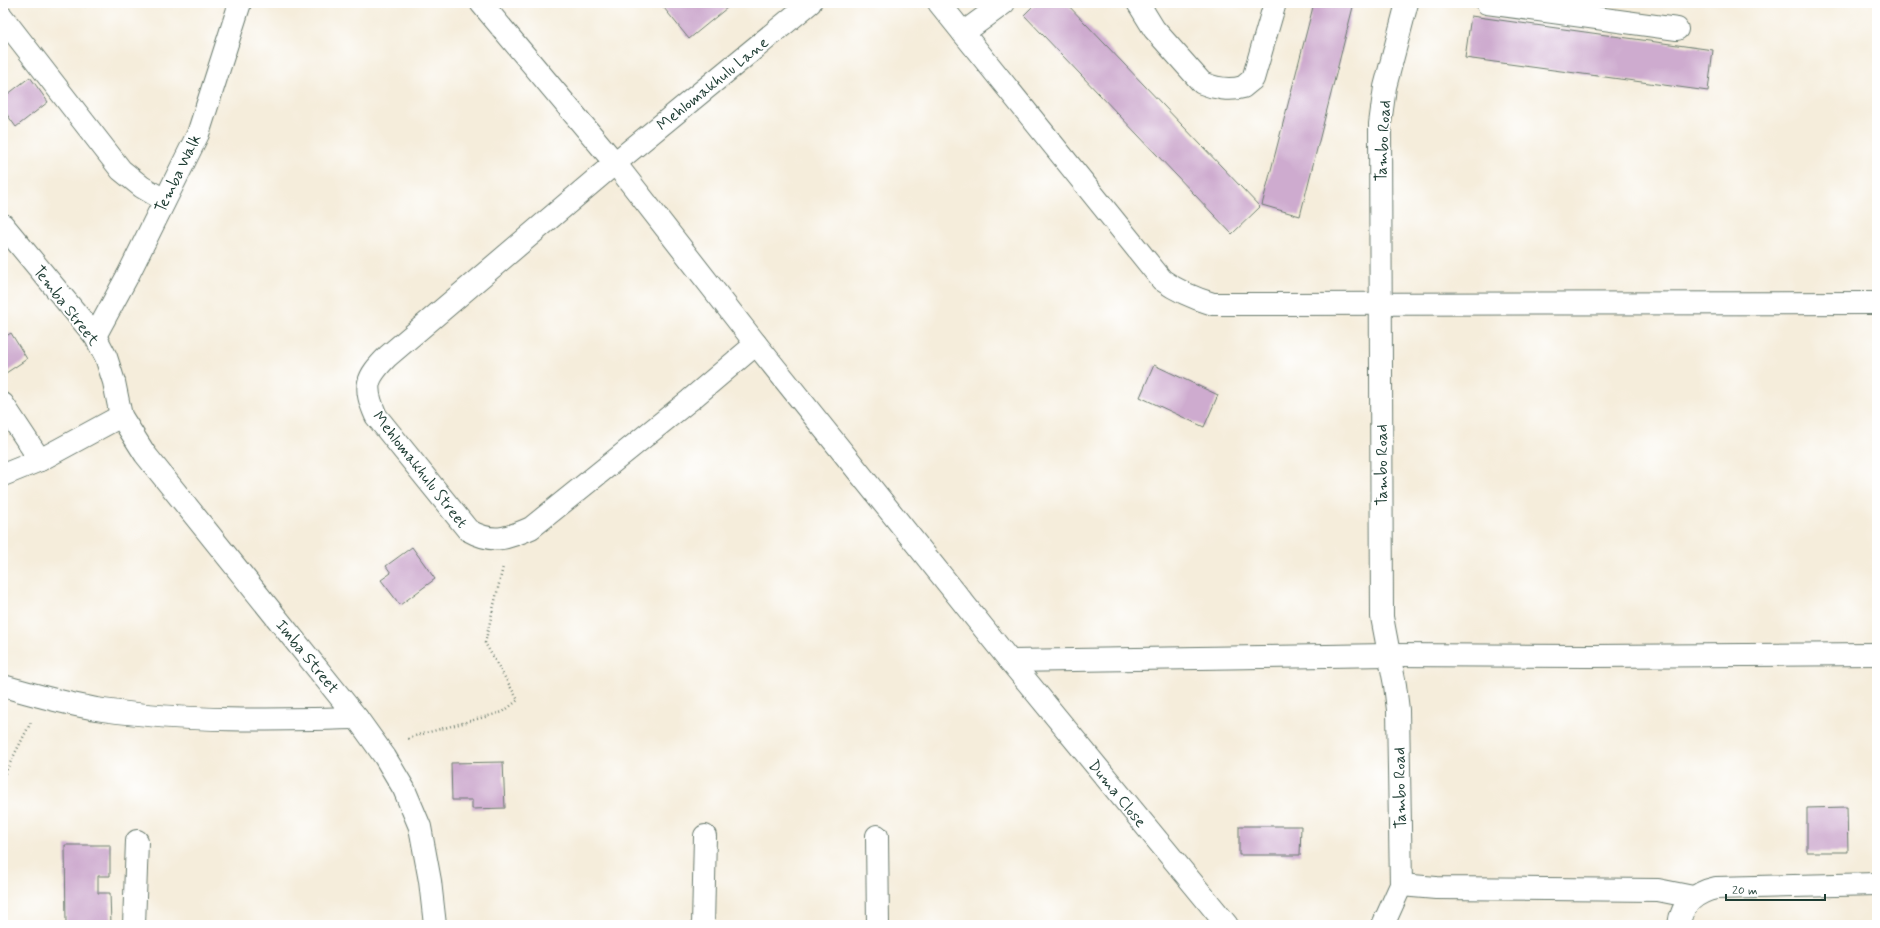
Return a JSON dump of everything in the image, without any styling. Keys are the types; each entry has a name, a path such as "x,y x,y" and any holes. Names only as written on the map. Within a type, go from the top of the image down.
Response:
{"street":[{"name":"Temba Walk","path":"95,336 128,275 198,134 240,3"},
{"name":"Duma Close","path":"481,3 615,163 756,344 1010,661 1227,925"},
{"name":"Mehlomakhulu Lane","path":"615,163 810,3"},
{"path":"939,3 1162,280 1178,291 1213,304 1877,303"},
{"path":"963,33 1004,3"},
{"path":"1138,3 1154,29 1202,83 1213,88 1229,88 1244,86 1253,79 1275,3"},
{"name":"Tambo Road","path":"1383,925 1401,885 1398,710 1395,685 1388,655 1382,617 1380,124 1385,87 1407,3"},
{"path":"1487,3 1677,29"},
{"path":"3,18 121,170 142,188 164,200"},
{"name":"Mehlomakhulu Street","path":"615,163 372,371 368,386 370,402 376,416 468,530 479,537 494,540 510,537 531,528 690,400 756,344"},
{"name":"Temba Street","path":"3,226 95,336 106,357 114,382 121,416"},
{"path":"3,404 40,460"},
{"path":"3,475 40,460 121,416"},
{"name":"Imba Street","path":"121,416 145,454 357,718 385,757 404,789 420,828 430,881 435,925"},
{"path":"1010,661 1388,655 1590,656 1877,654"},
{"path":"3,686 44,698 102,710 168,717 259,720 357,718"},
{"path":"703,925 705,836"},
{"path":"877,836 878,925"},
{"path":"134,925 137,841"},
{"path":"1679,925 1685,908 1693,897 1705,890 1716,888 1877,884"},
{"path":"1401,885 1436,888 1658,890 1693,897"}],"path":[{"path":"385,757 411,737 503,712 518,700 485,643 510,537"},
{"path":"3,777 44,698"}],"building":[{"path":"82,3 90,3 85,7"},
{"path":"660,3 733,3 689,39"},
{"path":"1036,3 1066,3 1260,207 1232,234 1024,15"},
{"path":"1314,3 1354,3 1300,216 1262,205"},
{"path":"1471,16 1713,50 1708,91 1465,58"},
{"path":"30,77 48,102 16,127 3,109 3,98"},
{"path":"11,333 27,359 3,375 3,338"},
{"path":"1154,365 1218,395 1204,427 1140,397"},
{"path":"412,547 435,579 400,605 381,580 391,573 386,566"},
{"path":"503,762 505,808 472,809 472,800 452,800 451,763"},
{"path":"1847,807 1848,852 1807,852 1807,808"},
{"path":"1239,826 1301,826 1300,855 1239,855"},
{"path":"65,845 110,845 110,876 98,876 98,893 110,893 111,925 66,925"}]}
